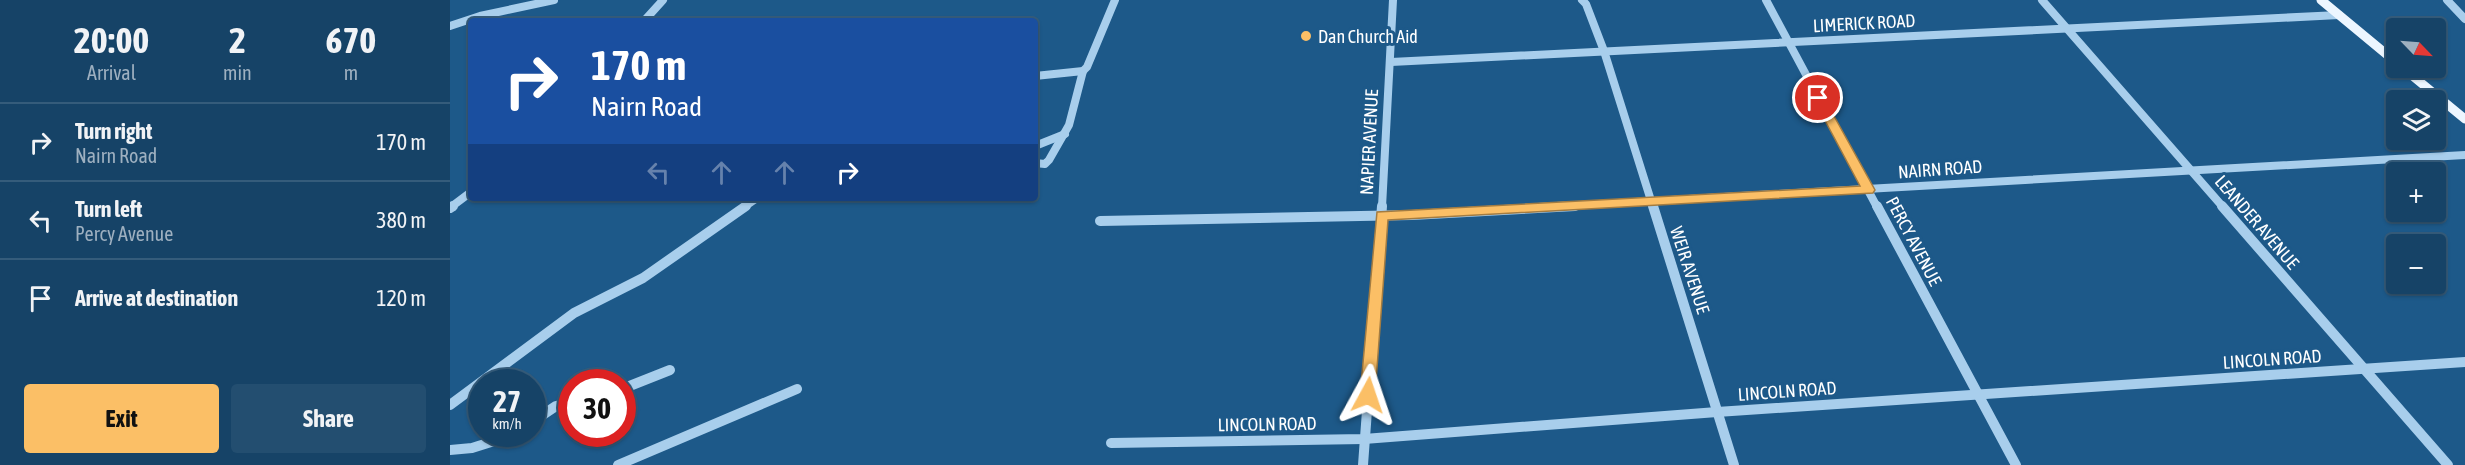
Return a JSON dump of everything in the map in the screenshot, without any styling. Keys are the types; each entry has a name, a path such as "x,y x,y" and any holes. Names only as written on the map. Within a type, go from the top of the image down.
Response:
{"main road":[{"path":"2321,0 2386,54"},
{"path":"2415,78 2465,119"}],"street":[{"path":"474,18 554,0"},
{"path":"647,18 665,0"},
{"path":"1038,163 1045,164 1049,160 1065,134 1083,71 1115,0"},
{"name":"NAPIER AVENUE","path":"1363,465 1382,215 1393,0"},
{"name":"WEIR AVENUE","path":"1582,0 1586,4 1604,51 1734,465"},
{"name":"PERCY AVENUE","path":"1766,0 2016,465"},
{"name":"LEANDER AVENUE","path":"2042,0 2448,465"},
{"path":"2449,3 2465,4"},
{"path":"2449,3 2465,19"},
{"name":"LIMERICK ROAD","path":"1391,62 2339,15"},
{"path":"450,26 468,20"},
{"path":"1038,75 1083,71"},
{"path":"1038,145 1065,134"},
{"name":"NAIRN ROAD","path":"1100,220 1382,215 1869,190 2465,155"},
{"path":"450,208 468,194"},
{"path":"450,405 574,313 643,278 753,201"},
{"name":"LINCOLN ROAD","path":"1111,443 1364,439 1717,412 2465,362"},
{"path":"636,383 670,370"},
{"path":"618,465 797,389"},
{"path":"450,450 475,447"}],"place":[{"name":"Dan Church Aid","path":"1306,36"}],"route":[{"path":"1368,395 1382,215 1869,190 1818,98"}]}
